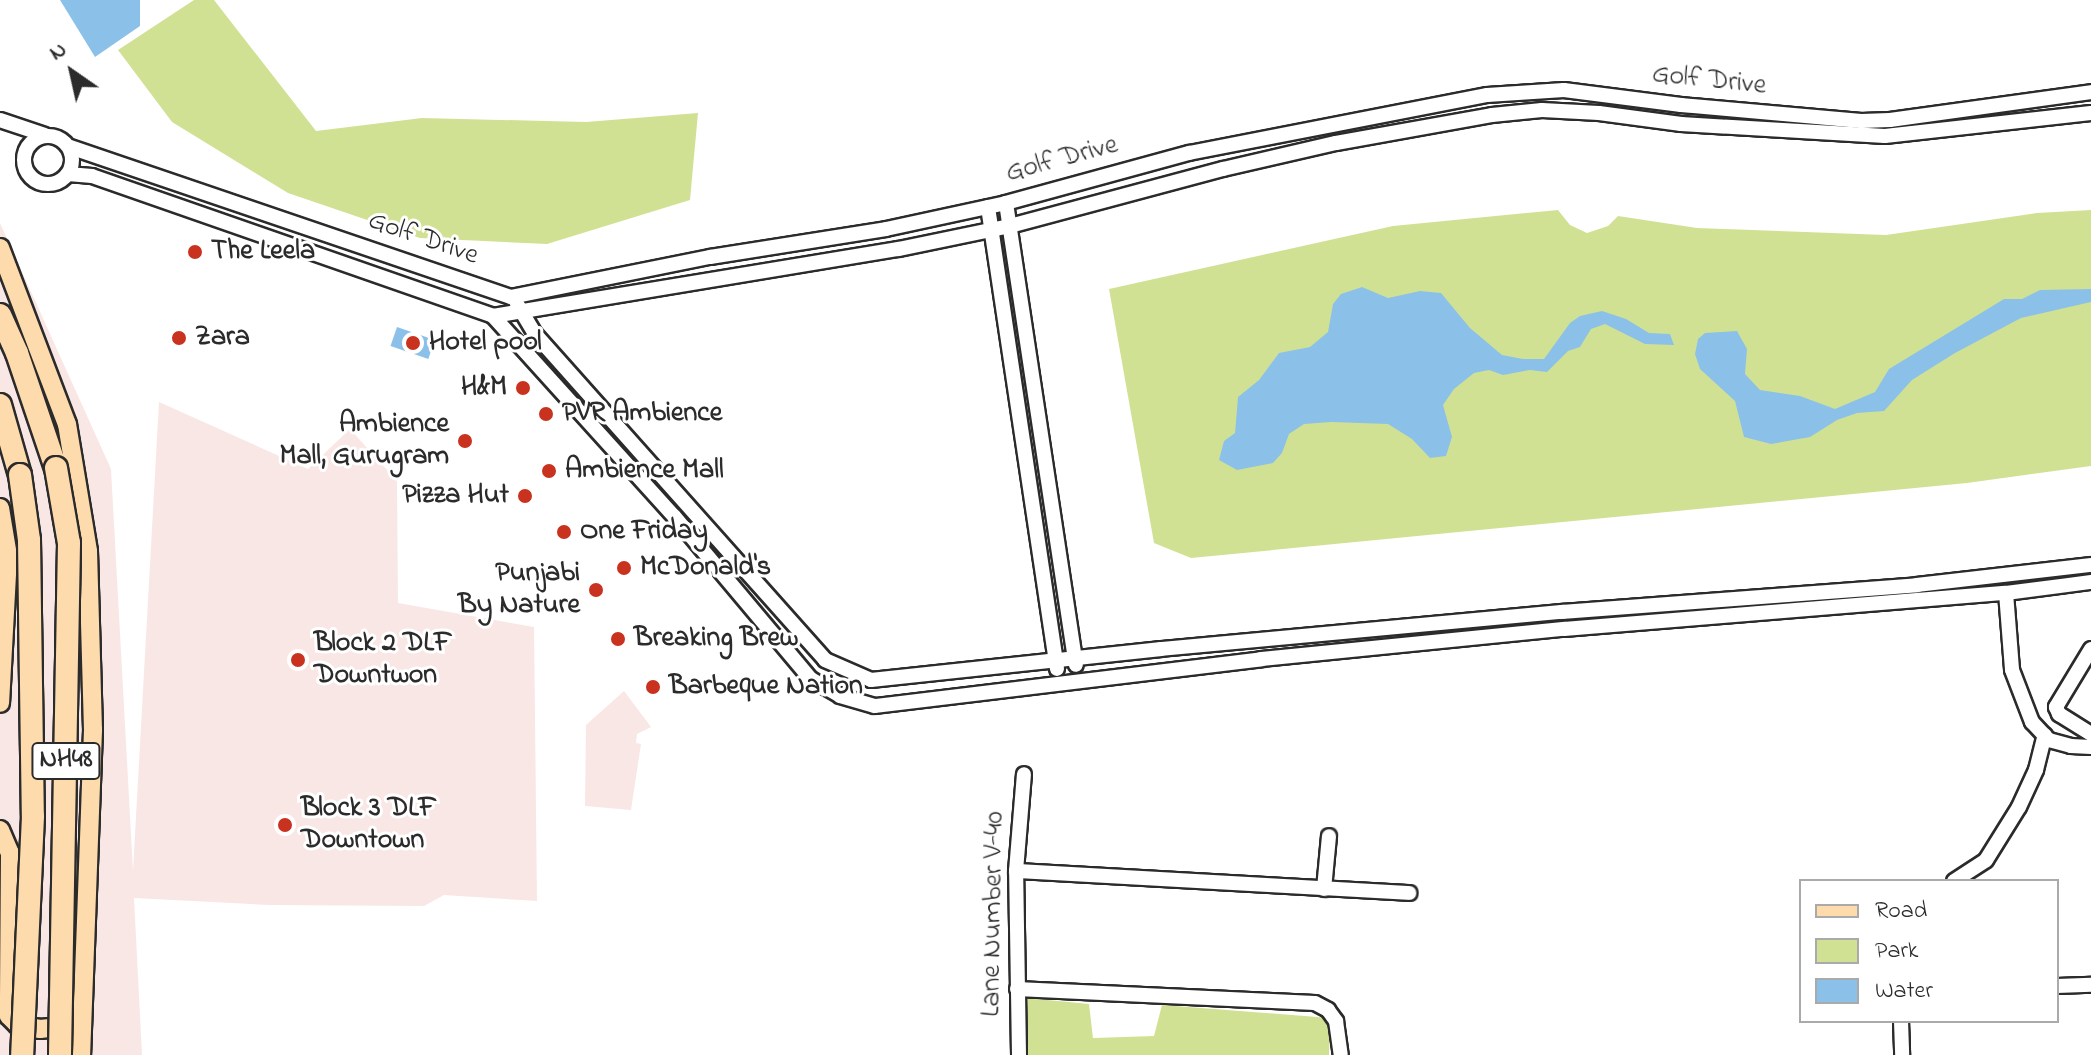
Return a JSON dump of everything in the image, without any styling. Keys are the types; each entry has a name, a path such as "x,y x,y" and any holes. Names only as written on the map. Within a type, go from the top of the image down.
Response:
{"highway":[{"name":"NH48","path":"0,315 17,353 56,468 69,543 60,1055"},
{"name":"NH48","path":"0,405 20,475 29,540 33,816 22,1055"}],"main road":[{"path":"0,248 67,424 88,551 93,730 81,1055"},
{"path":"0,508 8,556 0,703"},
{"path":"0,830 10,853 9,1016 18,1025 50,1029 70,1019 83,997"}],"street":[{"name":"Golf Drive","path":"70,147 511,297 710,257 823,240 988,207 1189,153 1487,95 1564,90 1824,119 1890,120 2091,92"},
{"path":"1681,105 1681,124"},
{"name":"Golf Drive","path":"68,174 106,180 493,316 824,263 991,230 1251,162 1492,115 1542,110 1599,113 1681,124 1885,136 2091,113"},
{"path":"0,120 59,137 70,147 73,156 68,174 48,184 29,174 24,161 28,147 45,135"},
{"path":"1006,203 1078,679"},
{"path":"988,207 1058,681"},
{"path":"823,240 824,263"},
{"path":"511,297 523,311 535,334 825,660 858,677 889,681 1259,640 1562,612 1917,585 2091,565"},
{"path":"493,316 674,516 816,683 840,696 875,706 1058,681 1261,659 1564,629 2006,593 2091,582"},
{"path":"2006,593 2012,670 2032,722 2045,735 2071,746 2091,747"},
{"path":"1562,612 1564,629"},
{"path":"1259,640 1261,659"},
{"path":"2091,649 2056,707 2059,714 2091,734"},
{"path":"1957,879 1986,860 2019,807 2036,770 2045,735"},
{"name":"Lane Number V-40","path":"1019,1055 1016,871 1024,774"},
{"path":"1324,889 1329,836"},
{"path":"1016,871 1409,893"},
{"path":"2059,986 2091,985"},
{"path":"1017,989 1315,1003 1328,1010 1336,1021 1341,1055"},
{"path":"1901,1023 1902,1055"}],"shaded area":[{"path":"0,223 111,469 133,871 159,402 308,469 350,429 397,481 398,603 534,627 537,901 444,895 424,906 269,905 134,898 142,1055 0,1055"},
{"path":"624,691 651,727 637,734 636,743 641,744 631,810 585,806 586,725"}],"green space":[{"path":"194,0 214,0 316,131 422,118 586,122 698,113 690,200 547,244 420,238 288,193 172,122 118,50"},
{"path":"1558,210 1570,225 1587,233 1608,226 1618,216 1697,228 1886,235 2037,213 2091,210 2091,466 1967,483 1191,558 1154,543 1109,289 1393,226"},
{"path":"1027,998 1089,1004 1093,1038 1154,1036 1162,1005 1330,1018 1329,1055 1026,1055"}],"water":[{"path":"60,0 140,0 140,26 95,57"},
{"path":"1362,287 1388,298 1420,291 1441,293 1470,328 1502,355 1523,359 1544,359 1570,323 1580,316 1602,311 1626,319 1649,333 1670,334 1674,345 1645,344 1605,324 1591,329 1580,347 1568,351 1547,372 1530,370 1503,375 1489,370 1474,373 1454,389 1443,405 1452,437 1446,456 1430,458 1412,439 1388,424 1331,422 1304,424 1289,434 1282,453 1273,463 1237,470 1219,460 1224,441 1235,433 1238,397 1259,380 1279,353 1310,347 1328,332 1333,304 1341,294"},
{"path":"2091,289 2091,302 2021,318 1955,353 1912,380 1884,411 1857,413 1837,420 1810,437 1771,444 1744,437 1735,401 1700,369 1695,354 1698,339 1705,333 1737,331 1747,349 1745,374 1760,390 1800,396 1835,409 1875,392 1889,369 2004,299 2022,299 2040,290"},
{"name":"Hotel pool","path":"397,327 435,340 428,359 390,346"}],"place":[{"name":"The Leela","path":"195,252"},
{"name":"Zara","path":"179,338"},
{"name":"Hotel pool","path":"413,343"},
{"name":"H&M","path":"523,388"},
{"name":"PVR Ambience","path":"546,414"},
{"name":"Ambience Mall, Gurugram","path":"465,441"},
{"name":"Ambience Mall","path":"549,471"},
{"name":"Pizza Hut","path":"525,496"},
{"name":"One Friday","path":"564,532"},
{"name":"McDonald's","path":"624,568"},
{"name":"Punjabi By Nature","path":"596,590"},
{"name":"Breaking Brew","path":"618,639"},
{"name":"Block 2 DLF Downtwon","path":"298,660"},
{"name":"Barbeque Nation","path":"653,687"},
{"name":"Block 3 DLF Downtown","path":"285,825"}]}
